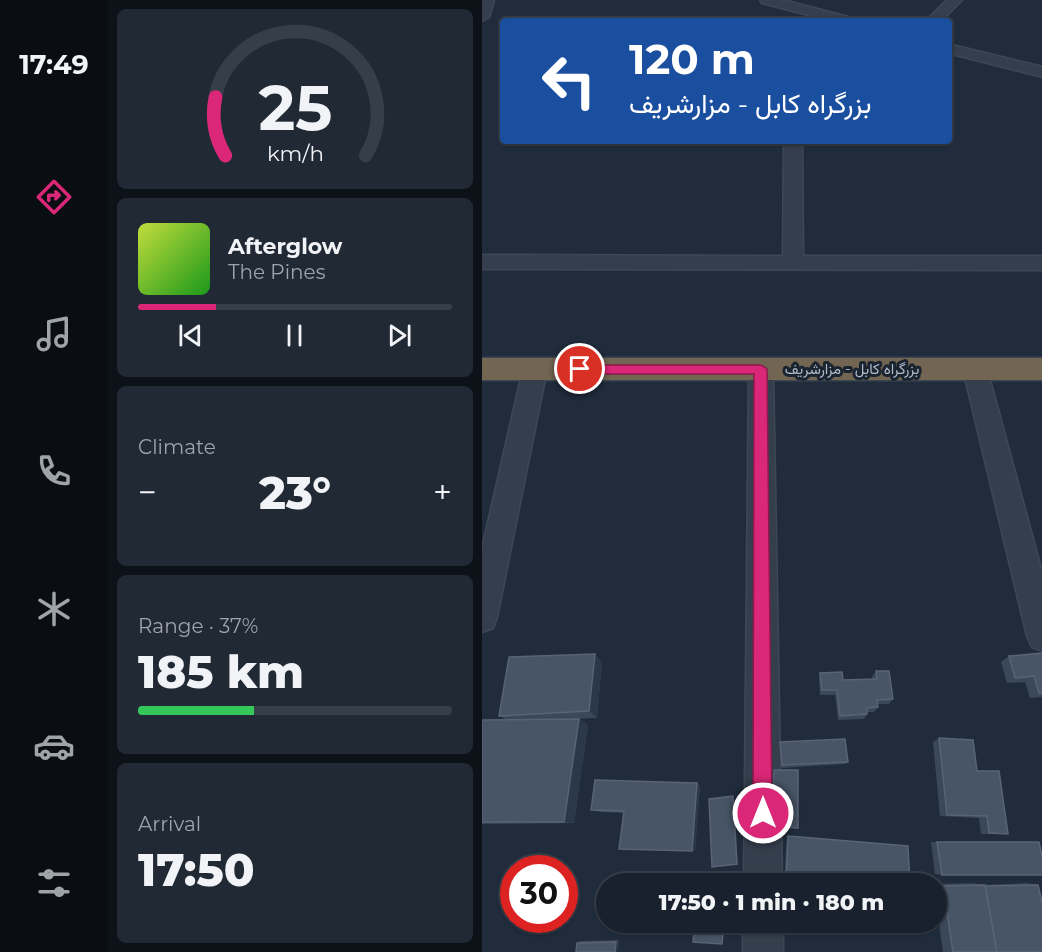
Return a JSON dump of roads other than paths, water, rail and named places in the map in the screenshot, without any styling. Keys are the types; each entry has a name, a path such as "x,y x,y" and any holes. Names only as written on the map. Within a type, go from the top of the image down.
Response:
{"highway":[{"name":"بزرگراه کابل - مزارشریف","path":"482,369 1043,369"}],"street":[{"path":"482,17 487,0"},
{"path":"767,0 834,18"},
{"path":"936,18 954,0"},
{"path":"952,49 1043,72"},
{"path":"792,262 793,144"},
{"path":"482,262 1043,263"},
{"path":"482,617 535,369"},
{"path":"761,369 763,873"},
{"path":"975,369 1043,636"},
{"path":"763,933 763,952"}]}
